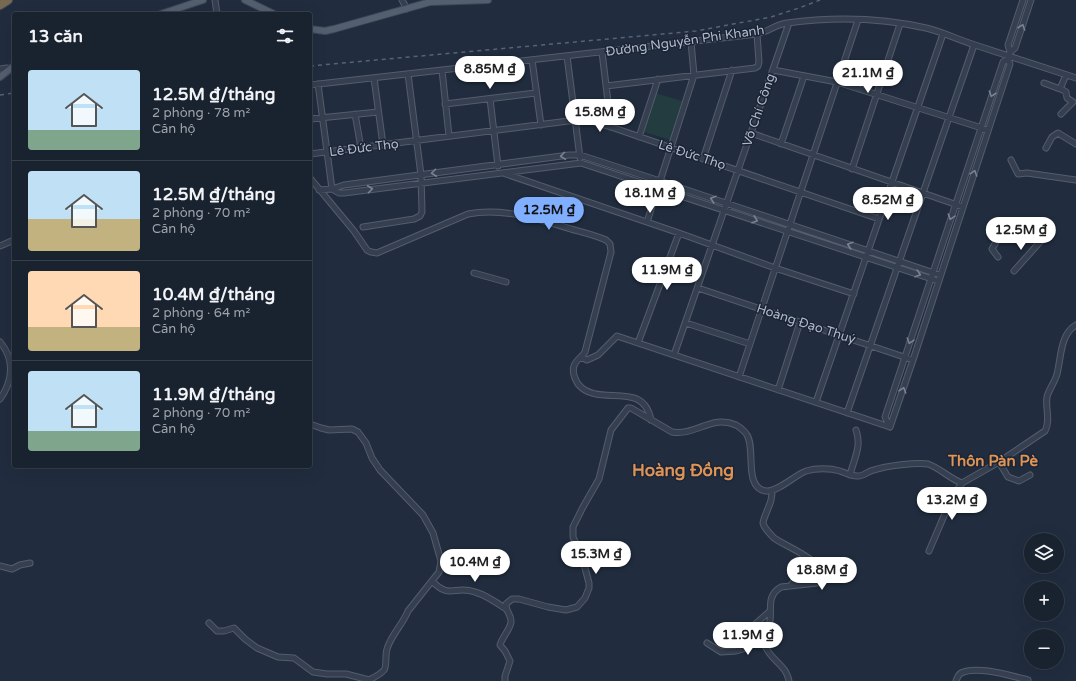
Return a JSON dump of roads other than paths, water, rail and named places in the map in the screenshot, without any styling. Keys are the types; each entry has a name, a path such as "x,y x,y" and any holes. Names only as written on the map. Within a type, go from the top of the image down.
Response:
{"highway":[{"path":"0,5 8,0"}],"main road":[{"path":"167,12 203,0"},
{"path":"245,0 270,12"},
{"path":"312,29 325,31 430,2 488,0"},
{"path":"0,77 12,67"}],"street":[{"path":"215,0 216,12"},
{"path":"402,0 408,9"},
{"path":"890,427 1010,64 1008,45 1023,0"},
{"path":"890,427 885,417 955,204 1003,62 1015,48 1031,0"},
{"path":"739,377 858,20"},
{"name":"Đường Nguyễn Phi Khanh","path":"312,85 756,34 768,32 778,25 789,23 858,20 925,28 1076,78"},
{"name":"Võ Chí Công","path":"674,355 789,23"},
{"path":"852,168 900,24"},
{"path":"606,86 755,68 758,66 759,62 756,34"},
{"path":"816,402 943,34"},
{"path":"647,222 694,75 691,42"},
{"path":"847,413 974,45"},
{"path":"602,52 611,127"},
{"path":"566,56 580,163"},
{"path":"532,60 541,125"},
{"path":"0,69 12,67"},
{"path":"442,70 449,136"},
{"path":"703,159 732,70"},
{"path":"773,70 837,82 988,130"},
{"path":"364,226 414,219 420,216 423,208 421,175 408,74"},
{"path":"1061,89 1066,75"},
{"path":"781,144 804,76"},
{"path":"374,78 383,145"},
{"path":"639,137 658,79"},
{"path":"1044,83 1066,91 1067,98 1074,102 1061,114"},
{"path":"318,84 332,189"},
{"path":"445,104 536,93"},
{"path":"490,98 498,165 502,172 775,268 854,294"},
{"path":"312,119 378,112"},
{"path":"355,114 361,148"},
{"name":"Lê Đức Thọ","path":"312,154 575,120 586,120 739,170 880,219"},
{"path":"1046,148 1052,137 1058,133 1076,144"},
{"path":"751,134 963,207"},
{"path":"319,190 332,189 344,185 580,155 940,275"},
{"path":"1010,160 1018,174 1027,173 1076,180"},
{"path":"332,189 339,193 344,193 580,163 938,281"},
{"path":"312,182 354,232 367,250 371,252 377,252 468,214 494,211 524,216 606,240 610,244 611,252 585,352 574,366 574,374 576,381 582,388 599,394 637,398 650,415 651,420"},
{"path":"638,343 679,233"},
{"path":"998,257 992,249 1000,235"},
{"path":"0,246 12,241"},
{"path":"1014,271 1040,242"},
{"path":"474,273 506,282"},
{"name":"Hoàng Đạo Thuý","path":"698,288 913,360"},
{"path":"778,390 800,322"},
{"path":"686,323 750,344"},
{"path":"929,551 952,497 962,483 999,462 1042,434 1046,428 1048,394 1057,374 1065,339 1070,330 1076,325"},
{"path":"581,357 587,360 598,355 617,336 890,427"},
{"path":"0,342 6,352 11,370 9,380 0,398"},
{"path":"506,609 506,604 512,599 519,599 566,610 577,607 585,598 589,588 589,583 582,557 573,537 573,527 599,479 611,430 628,408 631,408 672,432 680,434 720,421 728,422 742,429 748,435 752,472 755,483 761,490 772,490 806,471 827,469 859,476 875,469 921,463 933,466 962,483"},
{"path":"209,623 217,631 224,631 234,628 257,648 278,657 294,658 313,672 346,674 369,680 386,668 385,656 390,642 408,611 439,572 441,561 433,533 423,515 380,470 372,458 366,443 358,432 349,429 329,430 312,425"},
{"path":"850,475 858,448 858,437 856,430"},
{"path":"999,462 1008,476 1015,480 1020,481 1030,475"},
{"path":"772,490 772,496 764,520 764,525 775,539 801,553 818,566 821,571 821,579 815,584 781,587 777,589 770,603 770,622 767,628 764,644 771,657 782,666 787,673 789,681"},
{"path":"790,586 802,571 804,558 801,553"},
{"path":"0,566 12,569 20,565 30,563"},
{"path":"432,581 444,591 463,590 475,592 494,600 506,609 511,622 500,645 506,650 510,661 505,676 505,681"},
{"path":"708,642 721,652 736,652 746,648 750,645 753,626 770,610"},
{"path":"956,681 962,673 973,670 1028,680"}],"railway":[{"path":"312,66 696,31 771,17 820,0"},
{"path":"0,95 12,93"}],"district":[{"name":"Thôn Pàn Pè","path":"993,461"},
{"name":"Hoàng Đồng","path":"683,470"}]}
